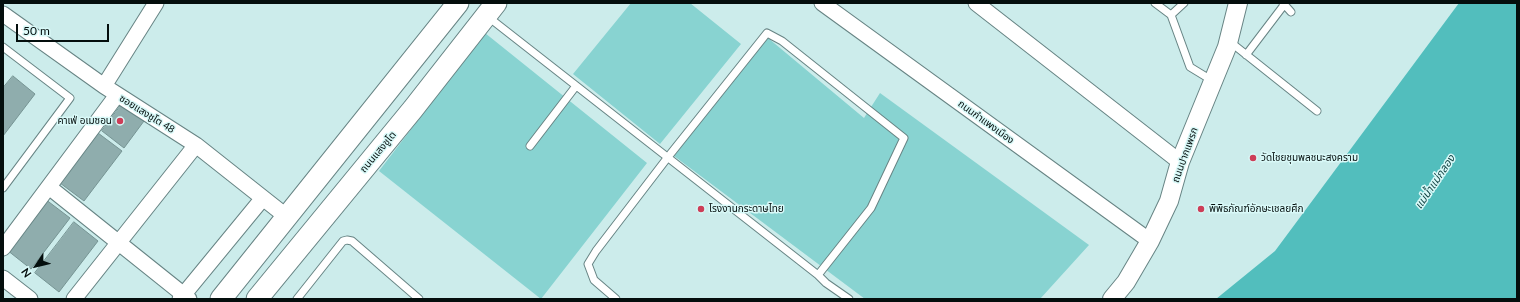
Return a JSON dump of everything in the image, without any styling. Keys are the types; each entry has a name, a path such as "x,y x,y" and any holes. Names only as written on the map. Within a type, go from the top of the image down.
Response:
{"main road":[{"path":"221,299 458,3"},
{"name":"ถนนแสงชูโต","path":"257,299 428,91 491,9"},
{"path":"404,71 428,91"},
{"path":"292,211 320,223"}],"street":[{"path":"104,86 156,3"},
{"name":"ถนนกำแพงเมือง","path":"822,3 1150,241"},
{"path":"976,3 1180,162"},
{"name":"ถนนปากแพรก","path":"1112,299 1126,282 1150,241 1169,201 1180,162 1229,41 1238,3"},
{"name":"ซอยแสงชูโต 48","path":"3,14 117,95 196,144 263,198 292,211"},
{"path":"3,248 117,95"},
{"path":"74,299 196,144"},
{"path":"49,187 119,242 184,298 263,198"},
{"path":"3,278 30,299"}],"lane":[{"path":"1155,3 1171,15 1190,67 1214,81"},
{"path":"1171,15 1184,3"},
{"path":"1246,55 1284,4 1291,12"},
{"path":"491,9 576,86 818,275 826,283 849,299"},
{"path":"616,299 594,280 588,264 596,250 668,157 767,33 782,41 904,138 871,208 818,275"},
{"path":"1229,41 1317,111"},
{"path":"3,47 70,98 3,188"},
{"path":"530,146 576,86"},
{"path":"297,299 343,241 347,240 352,241 419,299"}],"shaded area":[{"path":"631,3 690,3 741,44 660,144 573,74"},
{"path":"485,33 647,163 541,299 379,171"},
{"path":"768,38 864,118 880,93 1089,245 1040,299 865,299 674,156"}],"water":[{"name":"แม่น้ำแม่กลอง","path":"1459,3 1517,3 1517,299 1216,299 1275,251"}],"building":[{"path":"13,76 35,94 3,136 3,88"},
{"path":"122,104 144,121 124,148 102,131"},
{"path":"98,133 122,151 84,201 60,183"},
{"path":"45,199 70,218 31,269 7,250"},
{"path":"74,222 98,241 59,292 35,273"}],"place":[{"name":"คาเฟ่ อเมซอน","path":"120,121"},
{"name":"วัดไชยชุมพลชนะสงคราม","path":"1253,158"},
{"name":"โรงงานกระดาษไทย","path":"701,209"},
{"name":"พิพิธภัณฑ์อักษะเชลยศึก","path":"1201,209"}]}
